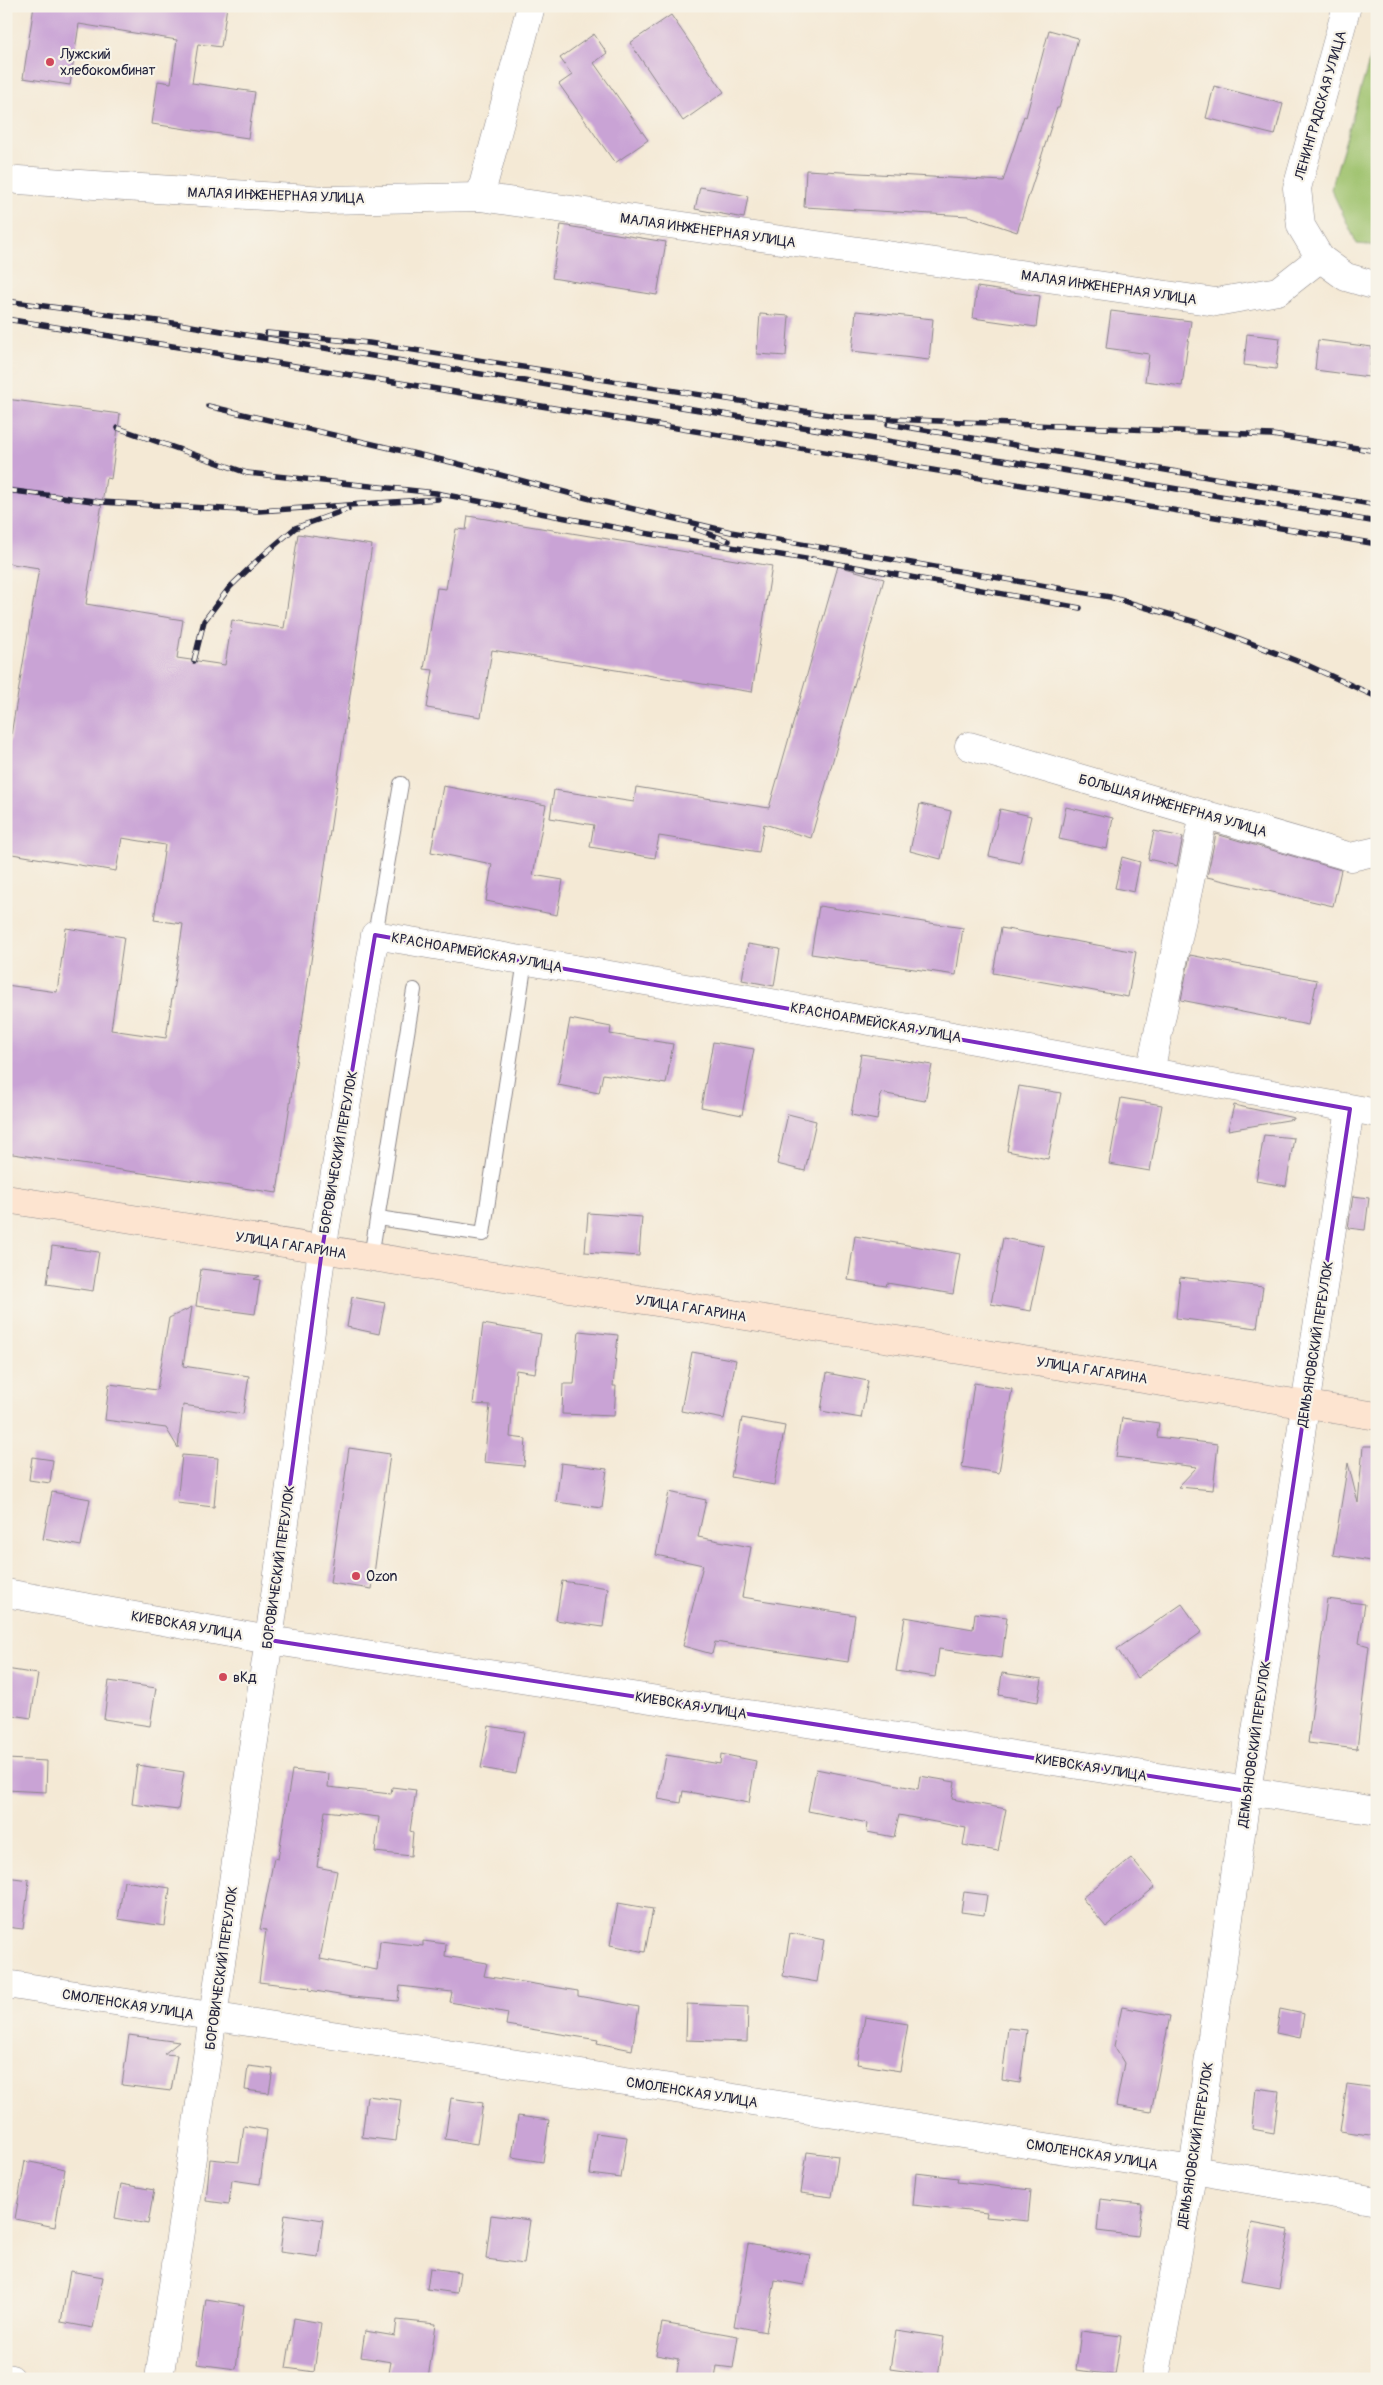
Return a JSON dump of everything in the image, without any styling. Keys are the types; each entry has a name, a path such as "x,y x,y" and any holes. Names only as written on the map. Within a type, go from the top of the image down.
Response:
{"street":[{"path":"480,197 531,6"},
{"name":"ЛЕНИНГРАДСКАЯ УЛИЦА","path":"1320,258 1301,226 1297,188 1347,6"},
{"name":"МАЛАЯ ИНЖЕНЕРНАЯ УЛИЦА","path":"18,180 325,200 480,197 1216,302 1278,291 1320,258"},
{"path":"1320,258 1346,278 1377,286"},
{"name":"БОЛЬШАЯ ИНЖЕНЕРНАЯ УЛИЦА","path":"969,746 1351,857 1377,851"},
{"path":"1150,1072 1204,814"},
{"name":"КРАСНОАРМЕЙСКАЯ УЛИЦА","path":"375,935 525,960 1377,1113"},
{"name":"БОРОВИЧЕСКИЙ ПЕРЕУЛОК","path":"159,2379 269,1640 322,1250 375,935"},
{"name":"ДЕМЬЯНОВСКИЙ ПЕРЕУЛОК","path":"1155,2379 1193,2170 1247,1791 1350,1109"},
{"name":"УЛИЦА ГАГАРИНА","path":"6,1199 1377,1416"},
{"name":"КИЕВСКАЯ УЛИЦА","path":"6,1593 269,1640 1377,1810"},
{"name":"СМОЛЕНСКАЯ УЛИЦА","path":"6,1984 1193,2170 1377,2201"},
{"path":"6,2378 11,2379"}],"lane":[{"path":"375,935 401,784"},
{"path":"378,1218 483,1234 525,960"},
{"path":"371,1258 414,990"}],"highlighted area":[{"path":"375,935 1350,1109 1247,1791 269,1640 322,1250"}],"green space":[{"path":"1377,35 1377,246 1357,244 1331,189"}],"building":[{"name":"Лужский хлебокомбинат","path":"34,6 227,6 221,47 198,44 192,83 255,92 248,138 152,124 158,81 171,83 177,40 79,24 70,85 23,78"},
{"path":"671,15 724,92 683,121 630,43"},
{"path":"1049,30 1078,38 1059,108 1057,108 1017,232 969,216 804,207 806,170 1003,181 1024,116 1026,117"},
{"path":"594,34 607,53 594,63 648,140 615,163 559,84 572,75 560,58"},
{"path":"1214,86 1283,104 1275,135 1206,118"},
{"path":"700,187 748,196 744,218 695,209"},
{"path":"561,225 666,242 657,295 552,278"},
{"path":"977,287 1040,296 1036,327 973,318"},
{"path":"856,311 933,319 929,360 852,351"},
{"path":"1111,311 1191,321 1182,386 1145,381 1149,354 1106,348"},
{"path":"760,314 789,316 786,356 757,354"},
{"path":"1247,334 1280,338 1276,369 1244,365"},
{"path":"1318,340 1372,347 1369,377 1315,370"},
{"path":"6,399 120,414 111,479 106,478 86,604 183,620 177,658 225,665 232,620 284,628 298,534 372,545 277,1193 6,1153 6,985 57,992 66,928 124,937 111,1030 166,1038 183,924 154,920 165,845 122,838 116,871 6,853 6,765 39,568 6,563"},
{"path":"468,516 772,566 752,692 492,650 481,717 427,708 433,670 424,669 437,588 446,589 456,529 466,530"},
{"path":"838,566 884,579 811,838 764,824 759,852 659,836 655,858 590,847 594,825 550,818 554,790 634,802 636,787 769,808"},
{"path":"443,786 546,805 533,875 563,880 557,915 486,901 492,864 431,852"},
{"path":"920,804 951,811 941,859 910,851"},
{"path":"1066,807 1113,818 1107,849 1059,839"},
{"path":"1000,809 1031,816 1020,863 989,856"},
{"path":"1154,831 1183,837 1177,866 1148,859"},
{"path":"1216,834 1341,870 1333,906 1207,877"},
{"path":"1122,857 1140,862 1134,892 1115,888"},
{"path":"819,906 963,928 956,975 811,954"},
{"path":"1001,928 1136,952 1128,997 993,973"},
{"path":"748,944 780,949 774,986 742,980"},
{"path":"1190,955 1317,980 1308,1025 1181,1000"},
{"path":"570,1019 611,1027 610,1034 673,1044 666,1084 603,1074 599,1093 558,1085"},
{"path":"713,1042 754,1049 742,1115 701,1107"},
{"path":"861,1054 932,1065 925,1101 881,1093 877,1120 851,1115"},
{"path":"1019,1086 1061,1093 1048,1159 1007,1151"},
{"path":"1121,1098 1162,1105 1150,1171 1109,1164"},
{"path":"1234,1105 1294,1118 1294,1119 1228,1130"},
{"path":"788,1114 816,1121 805,1171 777,1164"},
{"path":"1264,1135 1294,1138 1286,1186 1256,1181"},
{"path":"1353,1196 1369,1198 1365,1230 1348,1228"},
{"path":"588,1213 642,1217 639,1256 585,1252"},
{"path":"855,1236 960,1254 953,1294 887,1283 886,1286 848,1280"},
{"path":"1003,1238 1044,1246 1031,1311 991,1304"},
{"path":"52,1246 99,1252 93,1291 47,1284"},
{"path":"201,1269 260,1276 254,1279 260,1280 255,1314 196,1306"},
{"path":"1180,1277 1263,1287 1257,1328 1176,1318"},
{"path":"352,1297 385,1303 379,1334 347,1327"},
{"path":"192,1307 183,1366 249,1376 243,1414 183,1405 178,1448 166,1428 105,1420 109,1384 157,1390 169,1318"},
{"path":"483,1324 541,1334 535,1373 516,1370 510,1437 526,1439 524,1466 484,1462 490,1405 473,1404"},
{"path":"579,1331 618,1335 613,1386 616,1386 614,1416 562,1414 563,1384 574,1384"},
{"path":"692,1352 736,1360 724,1419 681,1411"},
{"path":"827,1373 868,1381 861,1418 821,1411"},
{"path":"974,1383 1012,1389 999,1473 962,1467"},
{"path":"742,1418 785,1426 774,1485 731,1477"},
{"path":"1122,1418 1159,1423 1157,1437 1218,1444 1213,1490 1178,1487 1197,1467 1116,1457"},
{"path":"1363,1446 1377,1446 1377,1520 1371,1561 1333,1555 1348,1463 1358,1503"},
{"path":"349,1448 390,1454 372,1589 330,1583"},
{"path":"182,1455 218,1458 214,1507 177,1503"},
{"path":"32,1457 53,1460 50,1483 29,1480"},
{"path":"561,1463 607,1469 602,1508 556,1502"},
{"path":"52,1492 90,1499 81,1546 43,1539"},
{"path":"669,1492 706,1500 698,1537 751,1547 742,1597 855,1615 848,1662 715,1642 712,1654 683,1646 703,1565 656,1555"},
{"path":"562,1581 608,1588 603,1627 556,1620"},
{"path":"1327,1599 1365,1604 1359,1643 1369,1646 1357,1749 1308,1743"},
{"path":"1182,1604 1202,1632 1137,1678 1117,1649"},
{"path":"975,1613 1007,1617 1002,1658 939,1649 935,1677 896,1671 905,1617 973,1629"},
{"path":"6,1669 38,1674 31,1718 6,1714"},
{"path":"1002,1673 1042,1679 1038,1702 999,1695"},
{"path":"109,1681 156,1688 150,1726 104,1719"},
{"path":"489,1726 524,1732 516,1774 481,1768"},
{"path":"721,1754 756,1761 749,1803 683,1791 681,1803 658,1799 666,1755 720,1764"},
{"path":"6,1759 47,1761 46,1792 6,1790"},
{"path":"137,1765 184,1772 178,1810 132,1804"},
{"path":"816,1769 918,1789 920,1776 955,1782 952,1799 1006,1809 998,1851 963,1845 966,1828 899,1815 894,1837 867,1832 868,1823 808,1811"},
{"path":"292,1770 329,1774 328,1787 391,1794 392,1787 416,1790 410,1831 413,1832 411,1856 375,1852 379,1817 325,1811 317,1867 337,1871 320,1959 377,1970 380,1941 423,1946 423,1941 446,1944 445,1956 487,1963 484,1976 578,1991 578,1996 639,2007 632,2050 597,2043 598,2040 506,2025 508,2013 450,2002 452,1992 400,1986 398,2001 351,1997 309,1990 310,1988 259,1982 266,1930 260,1929 274,1858 278,1859"},
{"path":"1131,1858 1155,1887 1106,1927 1082,1898"},
{"path":"6,1877 29,1880 23,1929 6,1927"},
{"path":"124,1881 170,1888 165,1926 118,1919"},
{"path":"964,1892 987,1895 984,1915 961,1912"},
{"path":"618,1903 653,1909 645,1952 610,1945"},
{"path":"790,1933 824,1940 817,1982 783,1976"},
{"path":"687,2004 748,2007 747,2042 686,2040"},
{"path":"1122,2007 1170,2016 1151,2112 1116,2106 1124,2063 1114,2046"},
{"path":"1280,2009 1304,2014 1300,2038 1276,2033"},
{"path":"865,2017 908,2024 900,2071 857,2064"},
{"path":"1008,2028 1027,2030 1020,2083 1002,2080"},
{"path":"129,2035 179,2042 164,2054 177,2055 171,2091 122,2085"},
{"path":"248,2066 273,2069 269,2093 245,2090"},
{"path":"1347,2084 1377,2088 1377,2136 1340,2131"},
{"path":"1256,2088 1279,2091 1274,2133 1252,2129"},
{"path":"367,2096 401,2100 396,2141 362,2137"},
{"path":"451,2098 483,2103 477,2144 445,2139"},
{"path":"518,2116 549,2120 543,2162 512,2157"},
{"path":"244,2126 267,2130 260,2184 232,2180 229,2204 206,2201 210,2159 239,2162"},
{"path":"596,2133 627,2137 621,2178 590,2174"},
{"path":"807,2152 838,2156 832,2197 801,2193"},
{"path":"25,2161 65,2169 55,2227 15,2219"},
{"path":"916,2173 958,2178 957,2182 1031,2190 1028,2221 986,2217 987,2213 913,2205"},
{"path":"121,2184 154,2190 148,2224 115,2218"},
{"path":"1100,2199 1142,2204 1138,2236 1097,2231"},
{"path":"285,2214 323,2220 318,2257 280,2252"},
{"path":"491,2215 530,2220 524,2264 486,2259"},
{"path":"1252,2223 1289,2230 1279,2288 1241,2281"},
{"path":"748,2244 810,2255 804,2285 775,2280 766,2332 734,2326"},
{"path":"430,2268 460,2272 457,2293 427,2289"},
{"path":"70,2271 103,2277 93,2328 61,2322"},
{"path":"206,2299 244,2305 236,2369 197,2364"},
{"path":"294,2318 321,2323 314,2372 286,2368"},
{"path":"397,2320 436,2324 428,2379 388,2379 391,2362 361,2357 365,2331 395,2336"},
{"path":"662,2323 738,2336 733,2368 717,2366 715,2379 676,2379 679,2359 656,2355"},
{"path":"896,2330 944,2337 938,2376 890,2369"},
{"path":"1081,2331 1121,2336 1115,2375 1076,2370"}],"railway":[{"path":"6,301 173,323 1377,522"},
{"path":"6,319 1377,544"},
{"path":"267,333 369,343 842,417 1272,435 1377,451"},
{"path":"208,406 455,463 587,498 731,532 1110,597 1199,623 1307,665 1377,697"},
{"path":"888,424 1377,505"},
{"path":"118,428 247,473 436,493 644,533 818,561"},
{"path":"6,490 101,502 259,511 438,499"},
{"path":"194,661 204,621 230,587 295,528 348,509"},
{"path":"696,529 729,541"},
{"path":"812,559 1080,608"}],"place":[{"name":"Лужский хлебокомбинат","path":"50,62"},
{"name":"Ozon","path":"356,1576"},
{"name":"вКд","path":"223,1677"}]}
